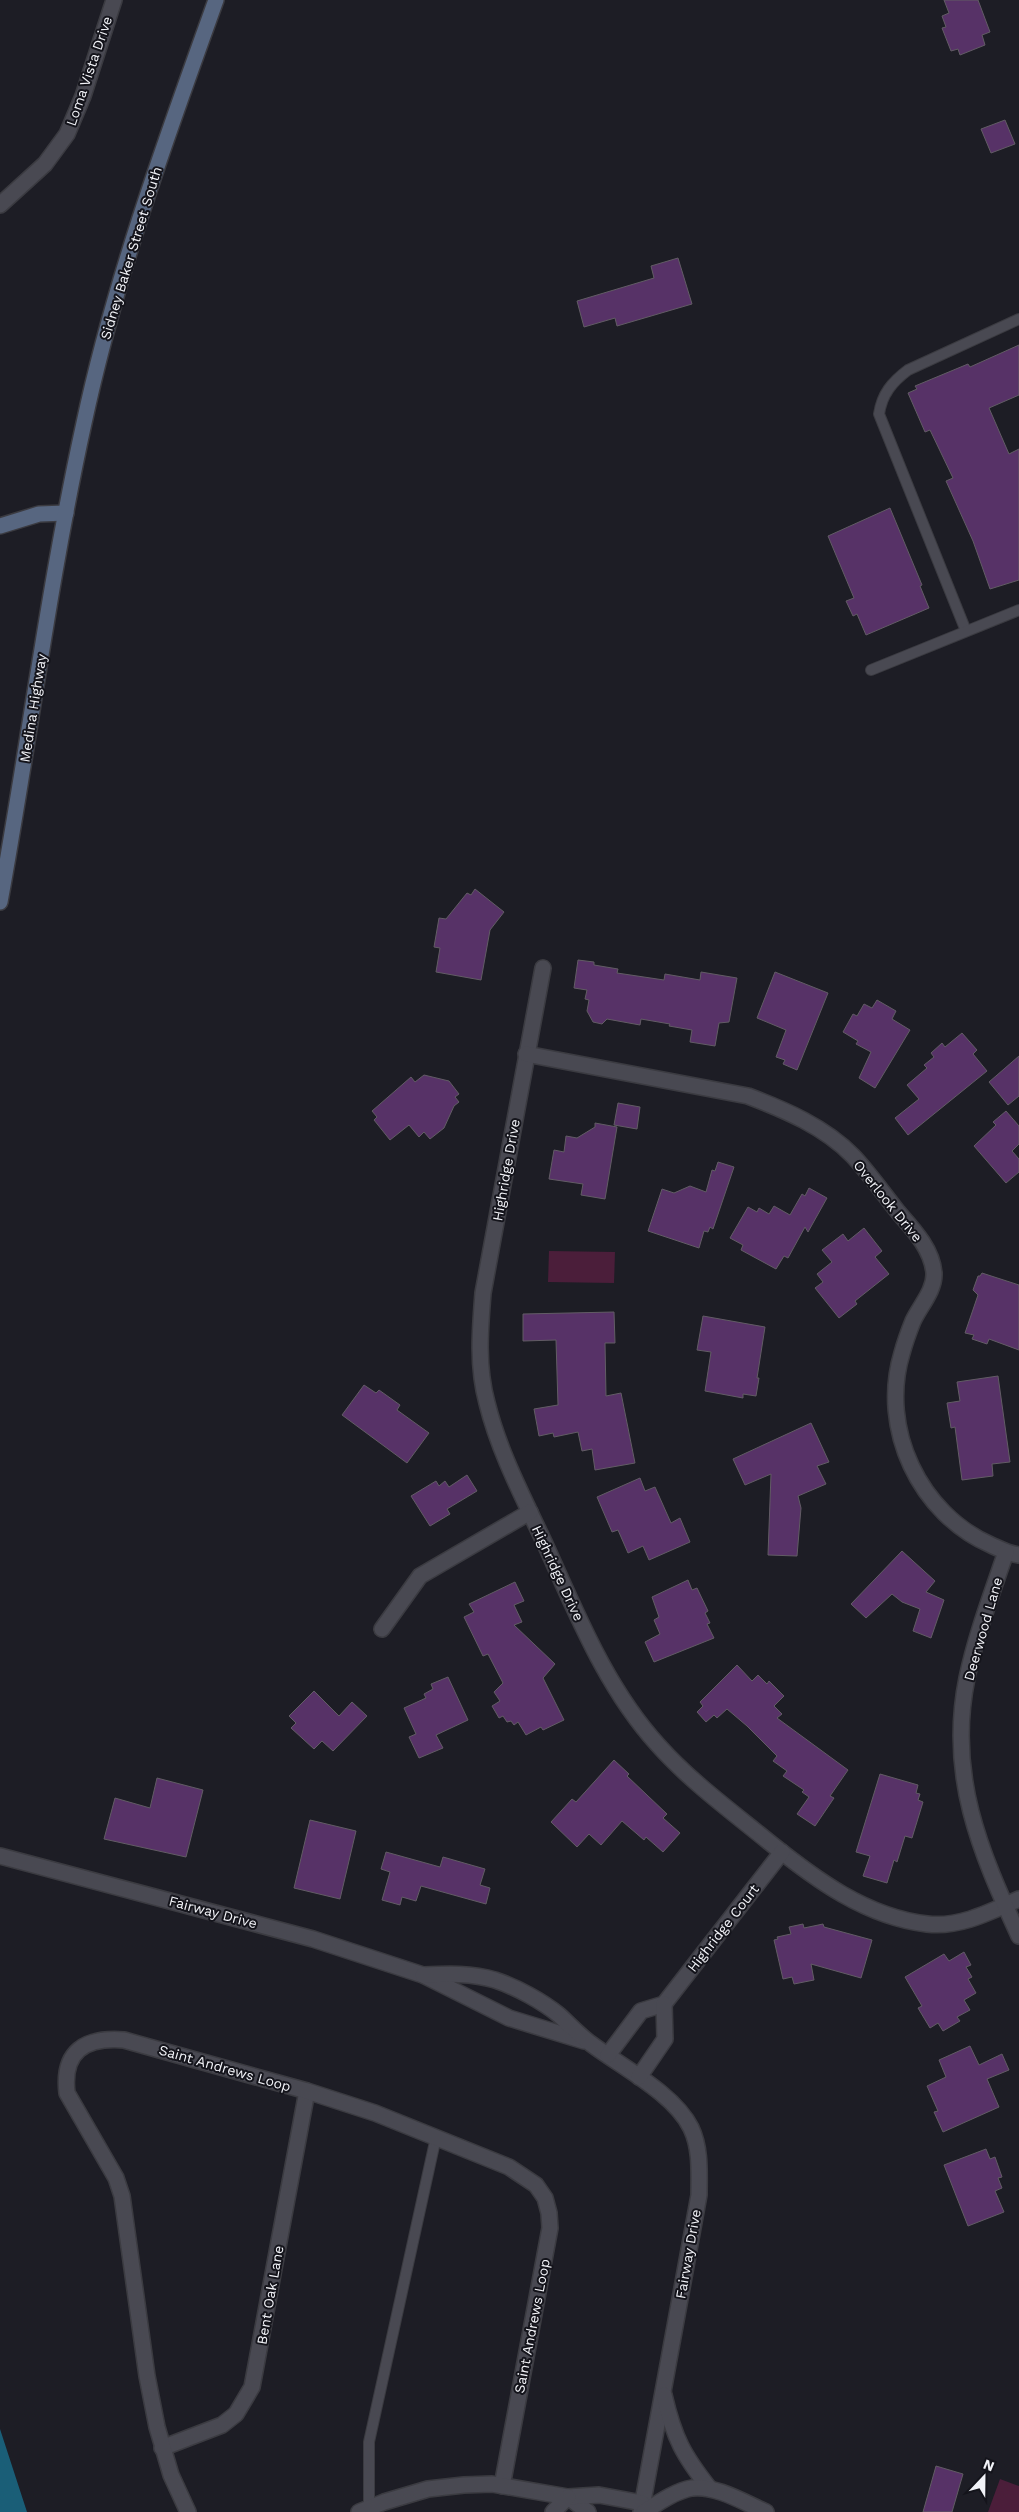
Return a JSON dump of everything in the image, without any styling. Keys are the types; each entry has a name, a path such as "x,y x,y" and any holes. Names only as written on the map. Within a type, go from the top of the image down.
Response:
{"main road":[{"name":"Sidney Baker Street South","path":"66,513 84,423 123,271 160,158 216,0"},
{"path":"0,526 39,514 66,513"},
{"name":"Medina Highway","path":"0,897 66,513"}],"street":[{"name":"Loma Vista Drive","path":"0,205 46,164 67,134 83,96 114,0"},
{"name":"Highridge Drive","path":"543,968 483,1293 479,1348 487,1403 505,1455 598,1658 625,1704 657,1745 691,1778 782,1852 848,1898 870,1909 927,1924 954,1924 1019,1899"},
{"name":"Overlook Drive","path":"526,1054 748,1096 784,1109 816,1128 852,1155 920,1238 932,1260 934,1275 901,1354 896,1393 900,1433 913,1472 936,1506 969,1535 1013,1553"},
{"path":"382,1629 420,1576 530,1512"},
{"name":"Deerwood Lane","path":"1013,1553 976,1640 967,1680 962,1720 962,1765 970,1810 991,1877 1019,1936"},
{"name":"Highridge Court","path":"664,2004 782,1852"},
{"name":"Fairway Drive","path":"0,1856 313,1938 423,1975 509,2018 590,2043"},
{"name":"Fairway Drive","path":"423,1975 451,1974 495,1980 517,1990 557,2013 590,2043 639,2077 676,2108 691,2127 698,2148 699,2195 642,2509"},
{"path":"608,2054 641,2011 664,2004 666,2039 639,2077"},
{"name":"Saint Andrews Loop","path":"188,2512 171,2475 162,2448 147,2376 122,2196 116,2178 67,2093 65,2078 68,2064 77,2051 90,2042 106,2038 124,2040 307,2091 375,2113 524,2175 536,2185 545,2198 550,2228 502,2486"},
{"name":"Bent Oak Lane","path":"162,2448 222,2425 236,2414 252,2387 307,2091"},
{"path":"663,2390 672,2426 686,2458 710,2489"},
{"path":"364,2510 428,2489 464,2485 502,2486 568,2497 582,2494 599,2495 642,2509 682,2491 693,2488 710,2489 766,2512"},
{"path":"553,2512 568,2497"},
{"path":"568,2497 588,2512"}],"lane":[{"path":"966,631 879,414 880,404 886,391 895,380 908,370 1019,319"},
{"path":"871,670 1019,610"},
{"path":"364,2510 369,2442 436,2137"}],"shaded area":[{"path":"549,1251 615,1252 614,1283 548,1282"},
{"path":"1000,2479 1019,2486 1019,2512 988,2512"}],"water":[{"path":"0,2429 27,2512 0,2512"}],"building":[{"path":"944,0 978,0 990,32 982,35 985,45 960,55 958,49 951,51 942,28 946,27 942,16 949,13"},
{"path":"1005,120 1015,144 991,153 981,129"},
{"path":"678,258 692,304 617,326 615,318 584,327 577,301 654,278 651,266"},
{"path":"1019,345 1019,395 989,408 1009,454 1019,449 1019,580 990,589 973,541 946,481 953,478 930,430 925,432 908,393 917,389 915,386 968,364 970,367"},
{"path":"890,508 922,585 920,586 929,608 866,635 857,614 853,616 846,601 854,598 828,536"},
{"path":"475,889 504,912 490,930 481,980 436,972 440,948 434,947 439,918 446,919 467,893 471,895"},
{"path":"578,960 594,962 594,965 618,969 617,973 664,980 665,974 700,980 701,972 737,978 729,1022 719,1023 715,1046 690,1042 692,1030 669,1026 670,1024 641,1019 640,1025 607,1019 602,1024 593,1022 587,1011 589,1000 585,999 587,990 574,988"},
{"path":"775,972 828,993 797,1070 783,1064 785,1060 776,1057 786,1030 757,1018"},
{"path":"877,1000 896,1011 892,1019 910,1030 875,1088 859,1078 871,1052 856,1044 858,1041 843,1032 853,1014 857,1016 864,1004 872,1008"},
{"path":"962,1033 977,1050 973,1054 987,1071 908,1135 895,1118 919,1099 907,1085 927,1068 924,1065 934,1057 931,1053 942,1043 945,1047"},
{"path":"1019,1056 1019,1096 1008,1105 989,1082"},
{"path":"424,1075 449,1081 459,1094 455,1097 459,1102 454,1106 444,1128 430,1139 424,1132 419,1137 409,1125 390,1140 374,1120 377,1117 372,1111 411,1077 415,1082"},
{"path":"618,1103 640,1107 637,1129 614,1125"},
{"path":"1006,1111 1019,1126 1019,1144 1012,1151 1019,1159 1019,1172 1006,1183 974,1146 996,1125 993,1122"},
{"path":"595,1123 617,1127 605,1199 581,1195 583,1184 549,1179 554,1150 564,1152 566,1136 577,1138 595,1127"},
{"path":"718,1162 734,1167 713,1229 710,1227 708,1232 704,1231 699,1248 648,1231 662,1189 674,1193 690,1186 706,1192 712,1170 715,1171"},
{"path":"809,1188 827,1198 808,1232 805,1227 788,1258 784,1256 776,1269 741,1250 743,1245 730,1238 748,1207 757,1212 759,1208 769,1214 774,1206 790,1215 802,1194 805,1196"},
{"path":"864,1228 882,1251 875,1257 889,1274 855,1301 857,1304 839,1318 815,1288 823,1282 817,1274 832,1262 822,1250 843,1234 848,1241"},
{"path":"982,1273 1019,1285 1019,1350 989,1339 987,1344 972,1339 974,1335 965,1333 978,1295 973,1290 978,1276"},
{"path":"614,1312 615,1343 605,1343 606,1396 621,1393 635,1463 595,1470 592,1449 582,1451 578,1432 554,1437 553,1433 539,1436 534,1409 558,1405 556,1340 523,1341 523,1314"},
{"path":"703,1316 765,1327 756,1396 743,1394 743,1398 705,1391 711,1352 697,1350"},
{"path":"998,1376 1010,1462 992,1464 993,1476 962,1480 955,1427 951,1428 947,1403 960,1401 957,1382"},
{"path":"364,1385 376,1393 379,1390 400,1405 397,1410 429,1433 407,1463 342,1415"},
{"path":"811,1423 829,1462 817,1466 826,1484 798,1496 801,1508 797,1556 768,1555 771,1474 745,1485 733,1459"},
{"path":"467,1475 477,1491 447,1509 450,1514 430,1526 411,1496 436,1481 439,1486 445,1481 449,1487"},
{"path":"640,1478 645,1491 655,1487 671,1523 680,1518 690,1542 649,1560 643,1546 628,1553 618,1530 612,1532 597,1497"},
{"path":"902,1551 935,1581 926,1592 944,1600 931,1638 913,1631 920,1609 902,1602 892,1594 866,1618 851,1604"},
{"path":"688,1580 692,1590 697,1588 708,1611 705,1613 710,1623 707,1624 714,1638 654,1662 645,1642 660,1634 654,1620 659,1617 652,1597"},
{"path":"515,1582 524,1601 514,1605 522,1622 514,1625 555,1664 543,1678 564,1720 543,1730 541,1727 526,1735 518,1722 514,1725 511,1721 507,1722 503,1716 499,1718 492,1706 500,1701 494,1692 503,1683 488,1654 483,1656 464,1617 474,1612 469,1604"},
{"path":"737,1665 752,1681 758,1675 767,1684 769,1681 784,1696 774,1706 782,1714 777,1718 848,1770 830,1796 834,1798 815,1826 797,1814 809,1797 802,1792 804,1790 783,1776 787,1771 773,1761 777,1756 747,1726 727,1709 717,1718 714,1715 706,1722 697,1712 703,1706 700,1702"},
{"path":"448,1677 468,1720 436,1735 443,1748 419,1758 409,1737 416,1734 404,1708 426,1698 424,1694 433,1689 431,1684"},
{"path":"314,1691 339,1716 352,1702 367,1716 333,1751 322,1741 314,1749 291,1728 296,1723 289,1716"},
{"path":"614,1760 629,1774 627,1776 667,1814 663,1818 680,1833 663,1852 646,1837 644,1840 622,1821 601,1845 589,1834 577,1847 551,1822 572,1799 576,1802"},
{"path":"880,1774 918,1785 916,1793 920,1794 918,1800 923,1802 912,1838 905,1836 897,1862 894,1860 887,1883 863,1876 870,1856 856,1852"},
{"path":"157,1778 203,1790 186,1857 104,1839 115,1798 150,1808"},
{"path":"310,1820 356,1831 340,1899 294,1888"},
{"path":"386,1852 440,1867 443,1857 485,1869 480,1885 490,1888 486,1904 421,1886 416,1901 402,1897 400,1905 382,1900 390,1872 381,1869"},
{"path":"803,1924 804,1928 823,1924 824,1927 872,1940 861,1978 811,1964 814,1980 794,1984 792,1977 783,1979 774,1940 778,1939 777,1937 791,1934 789,1927"},
{"path":"964,1952 971,1965 966,1967 972,1977 968,1979 976,1993 964,2000 970,2010 957,2017 960,2021 943,2031 938,2023 930,2028 918,2008 922,2006 905,1977 944,1954 949,1961"},
{"path":"970,2046 979,2065 1002,2054 1009,2070 987,2079 999,2107 943,2132 934,2112 938,2111 927,2086 946,2077 939,2060"},
{"path":"986,2149 990,2159 995,2157 1002,2177 998,2178 1002,2188 995,2191 1004,2212 968,2226 944,2165"},
{"path":"936,2466 963,2474 952,2512 923,2512"}]}
